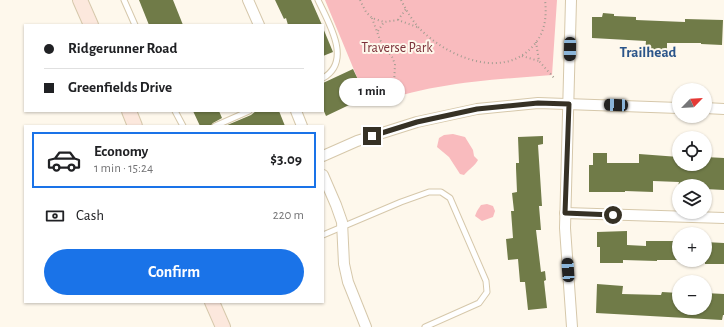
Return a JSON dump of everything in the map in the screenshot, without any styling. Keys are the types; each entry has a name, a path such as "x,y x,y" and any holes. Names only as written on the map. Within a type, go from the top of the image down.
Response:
{"street":[{"path":"80,0 91,24"},
{"path":"248,0 259,24"},
{"path":"571,0 565,228 572,327"},
{"path":"324,156 357,141 417,122 477,109 538,103 672,108"},
{"path":"712,108 724,109"},
{"path":"129,112 135,125"},
{"path":"296,112 302,125"},
{"path":"324,177 336,205 342,226 344,264 348,282 366,327"},
{"path":"565,213 724,218"},
{"path":"212,303 223,327"}],"lane":[{"path":"124,0 135,24"},
{"path":"318,0 336,41 338,54 336,63 330,73 324,77"},
{"path":"176,112 182,125"},
{"path":"217,125 247,112"},
{"path":"324,235 429,192 441,192 450,198 486,281 487,292 479,303 425,327"}],"path":[{"path":"360,0 366,12 372,18 380,40 395,64 394,91 396,105"},
{"path":"401,0 418,27 435,42 446,49 471,60 499,63 522,56 536,42 543,30 546,16 545,0"},
{"path":"398,20 406,9"},
{"path":"372,18 384,22 398,20 418,27"},
{"path":"378,31 384,22"},
{"path":"536,42 539,61"},
{"path":"522,56 539,61 555,79"}],"green space":[{"name":"Traverse Park","path":"325,0 557,0 552,75 482,81 436,87 391,98 369,106"},
{"path":"453,134 465,137 473,150 474,156 478,160 464,175 460,174 449,157 437,147 439,138 444,135"},
{"path":"487,204 493,206 495,211 493,217 482,221 475,216 481,205"}],"building":[{"path":"139,0 173,0 183,24 149,24"},
{"path":"275,0 311,0 322,24 288,24 286,18 284,19"},
{"path":"603,13 614,14 614,16 636,17 636,20 685,22 685,19 723,20 722,45 701,43 667,43 667,53 645,52 646,41 592,38 592,17 602,17"},
{"path":"324,30 333,52 324,56"},
{"path":"353,69 362,88 364,87 368,96 326,116 324,111 324,83"},
{"path":"193,112 219,112 222,118 212,125 200,125"},
{"path":"255,112 279,112 285,125 227,125"},
{"path":"543,136 543,144 538,145 542,206 539,206 541,230 536,230 541,272 545,271 546,280 544,281 547,308 528,310 525,282 520,282 518,259 508,260 506,239 513,238 511,211 514,211 512,193 517,192 516,163 519,163 518,137"},
{"path":"593,153 607,153 607,163 639,163 639,154 672,156 672,171 712,171 712,157 724,158 724,190 712,189 712,179 672,179 672,182 653,181 653,192 589,192 589,165 593,165"},
{"path":"627,231 627,245 646,246 646,241 672,241 672,260 623,260 623,263 600,263 600,247 597,247 597,232"},
{"path":"712,242 724,243 724,264 712,264"},
{"path":"597,284 623,286 622,294 661,295 662,292 672,293 672,315 712,315 712,293 724,294 724,315 722,320 596,313"}],"district":[{"name":"Trailhead","path":"648,52"}],"route":[{"path":"372,136 417,122 477,109 538,103 569,104 565,213 613,215"}]}
